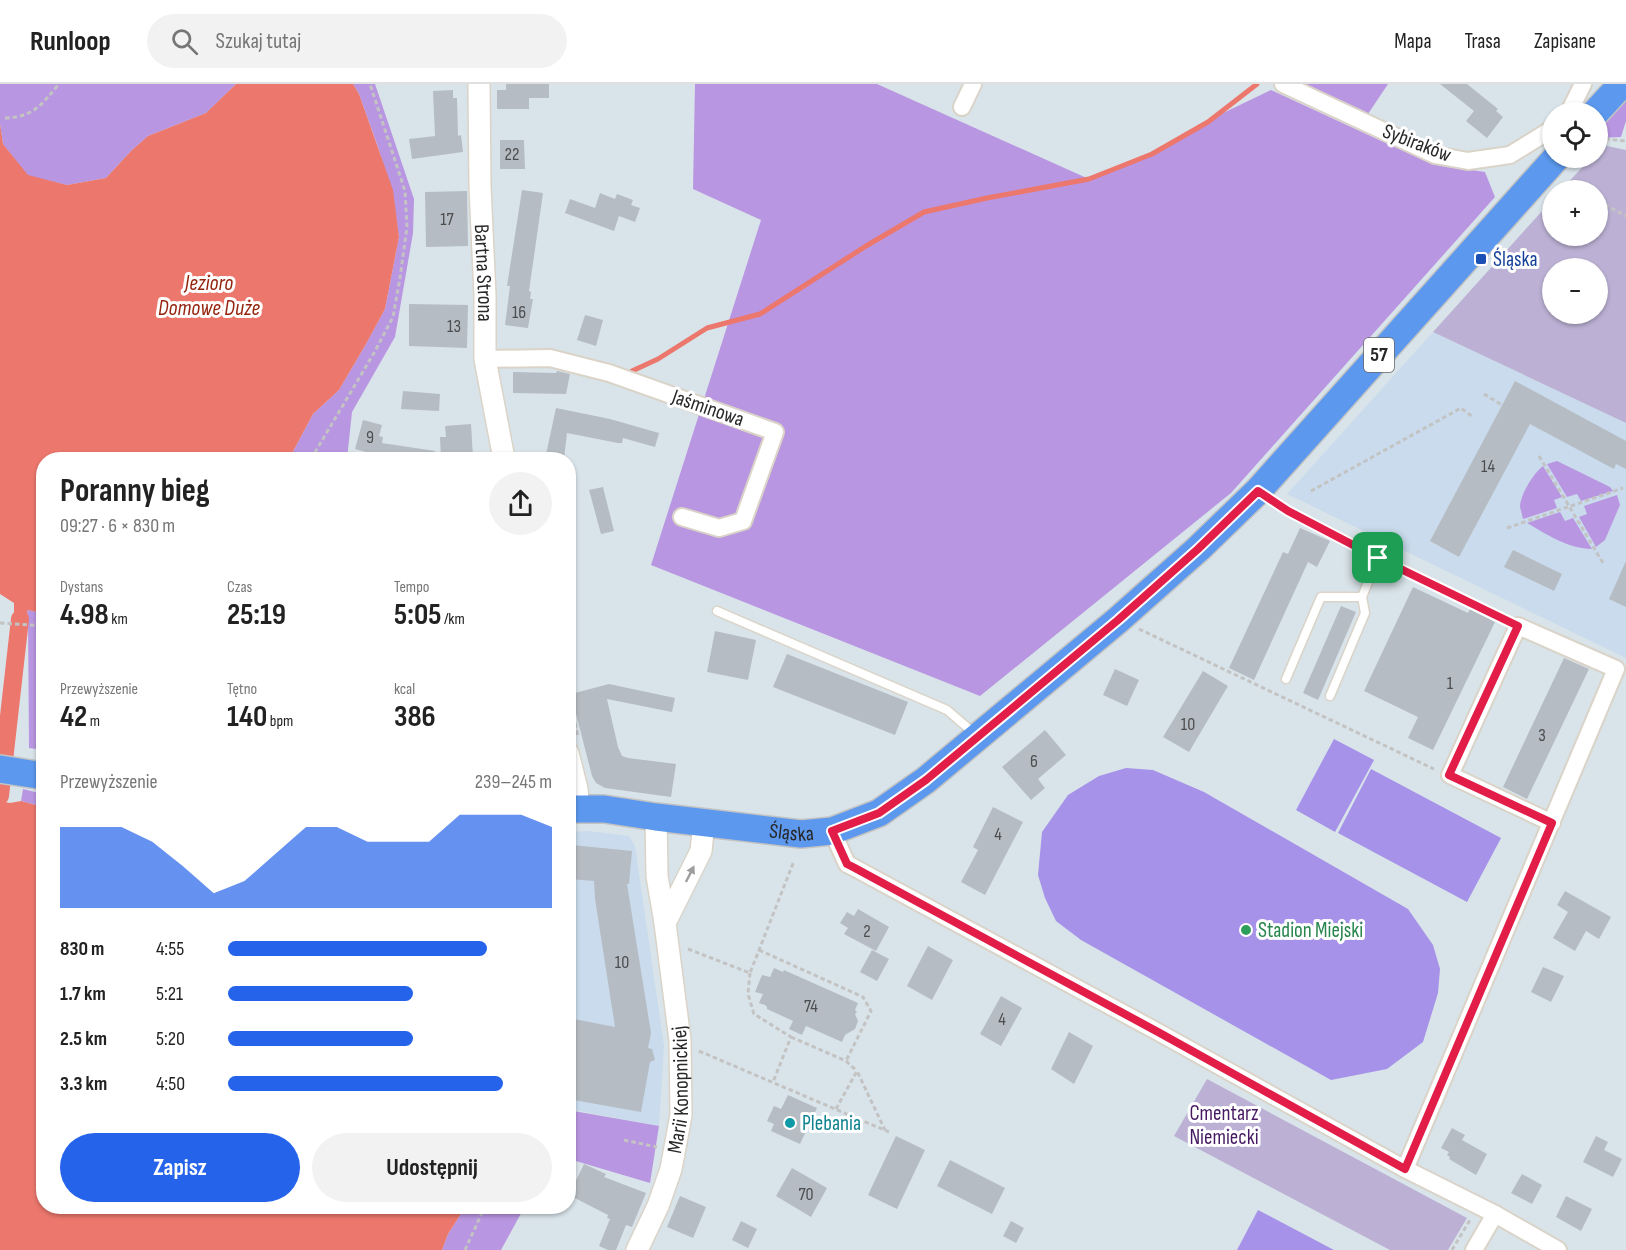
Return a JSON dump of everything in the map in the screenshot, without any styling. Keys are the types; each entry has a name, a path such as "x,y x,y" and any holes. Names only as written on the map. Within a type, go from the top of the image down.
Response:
{"main road":[{"name":"Śląska","path":"656,817 801,834 832,831 879,813 926,780 1118,620 1198,549 1258,491 1547,168"},
{"name":"57","path":"576,809 604,809 656,817"}],"street":[{"name":"Bartna Strona","path":"479,84 485,359 503,452"},
{"path":"962,107 973,84"},
{"name":"Sybiraków","path":"1283,84 1435,155 1468,161 1510,155 1542,135"},
{"path":"1574,102 1583,84"},
{"name":"Jaśminowa","path":"485,359 550,358 609,373 775,432 743,521 719,528 682,517"},
{"path":"1405,1169 1552,823 1616,669 1518,626 1449,775 1552,823"},
{"path":"576,778 576,796"},
{"name":"Marii Konopnickiej","path":"637,1250 658,1206 671,1169 681,1115 680,1040 657,876 656,817"},
{"path":"665,923 701,851 704,822"},
{"path":"832,831 847,864 1405,1169 1495,1214 1558,1250"},
{"path":"1474,1250 1495,1214"}],"lane":[{"path":"1258,491 1288,511 1378,558 1518,626"},
{"path":"1330,696 1365,613 1362,597 1378,558"},
{"path":"1286,679 1321,597 1362,597"},
{"path":"717,612 947,710 978,736"}],"path":[{"path":"5,118 20,117 41,106 59,84"},
{"path":"315,452 393,317 400,278 407,227 405,190 370,84"},
{"path":"1608,139 1626,141"},
{"path":"1608,206 1626,216"},
{"path":"1484,394 1503,405"},
{"path":"1311,491 1461,408 1473,417"},
{"path":"1539,456 1603,563"},
{"path":"1507,528 1623,488"},
{"path":"0,623 36,626"},
{"path":"1130,626 1449,775"},
{"path":"25,773 36,738"},
{"path":"794,861 750,973 748,994 754,1014 791,1037 846,1061 857,1071 885,1130"},
{"path":"681,946 750,973"},
{"path":"759,950 863,997 871,1011 846,1061"},
{"path":"773,1082 791,1037"},
{"path":"694,1049 890,1132"},
{"path":"836,1109 857,1071"},
{"path":"624,1140 656,1147"},
{"path":"465,1250 481,1214"},
{"path":"1452,1250 1470,1220 1468,1215"}],"shaded area":[{"path":"0,84 236,84 206,113 148,136 106,178 67,185 28,176 3,144 0,124"},
{"path":"353,84 375,84 414,199 413,233 395,337 352,412 348,452 293,452 313,414 339,390 385,309 399,237 393,195 359,94"},
{"path":"695,84 877,84 1089,179 1152,154 1221,114 1271,90 1388,144 1445,166 1485,172 1495,197 1231,493 980,696 651,565 761,220 693,189"},
{"path":"1304,84 1388,84 1368,114"},
{"path":"1626,100 1626,121 1621,137 1608,138 1608,115"},
{"path":"1433,332 1626,423 1626,658 1287,494"},
{"path":"1557,461 1610,487 1613,491 1581,501 1577,494 1567,497 1547,464"},
{"path":"1543,466 1562,497 1554,500 1557,508 1523,519 1520,505 1523,495 1532,478"},
{"path":"1617,495 1620,505 1605,540 1596,547 1579,517 1587,514 1584,506"},
{"path":"1560,512 1565,521 1573,518 1592,549 1566,544 1527,523"},
{"path":"27,610 36,612 36,749 29,748"},
{"path":"1334,739 1374,760 1335,832 1296,810"},
{"name":"Stadion Miejski","path":"1126,768 1153,770 1204,792 1408,909 1433,945 1440,969 1438,993 1423,1042 1387,1069 1331,1080 1081,940 1056,921 1045,898 1038,875 1042,832 1068,795 1099,776"},
{"path":"1371,769 1501,838 1467,902 1338,833"},
{"path":"23,789 36,792 36,805 21,801"},
{"path":"576,832 629,836 635,846 664,1046 659,1126 576,1110"},
{"path":"576,1111 659,1126 650,1183 576,1161"},
{"path":"1258,1210 1334,1250 1237,1250"},
{"path":"461,1214 521,1214 501,1250 442,1250 448,1234"}],"green space":[{"path":"1608,146 1626,150 1626,423 1433,332 1542,211 1542,246 1608,246 1608,180 1570,180 1582,168 1608,168"},
{"name":"Cmentarz Niemiecki","path":"1207,1079 1467,1218 1448,1250 1390,1250 1174,1136"}],"water":[{"name":"Jezioro Domowe Duże","path":"236,84 353,84 359,94 393,190 399,237 385,309 339,390 313,414 293,452 36,452 36,612 27,610 28,618 14,617 14,603 0,594 0,124 3,144 28,175 67,185 106,178 148,136 206,113"},
{"path":"0,801 10,803 21,801 36,805 36,1214 461,1214 448,1234 442,1250 0,1250"}],"building":[{"path":"506,84 549,84 549,98 529,98 529,109 497,109 497,90 506,90"},
{"path":"1440,84 1467,84 1498,109 1496,111 1503,117 1487,138 1466,121 1474,111"},
{"path":"453,90 453,98 457,98 458,136 461,135 463,152 412,159 409,139 435,136 433,91"},
{"path":"500,140 524,140 525,169 500,169"},
{"path":"522,190 543,193 529,291 531,292 530,299 533,299 528,328 505,325 510,286 507,286"},
{"path":"467,191 468,246 426,247 425,192"},
{"path":"600,193 615,199 617,194 633,200 631,205 640,208 635,222 619,216 614,231 565,213 570,199 595,208"},
{"path":"409,304 468,305 467,348 409,346"},
{"path":"585,315 603,320 596,346 577,340"},
{"path":"557,371 570,374 566,394 513,393 513,372 556,373"},
{"path":"1515,381 1626,441 1626,469 1616,464 1614,469 1530,424 1459,557 1430,541"},
{"path":"403,391 440,394 439,411 401,409"},
{"path":"556,408 610,419 659,433 655,447 623,438 622,443 618,443 567,433 565,452 547,452"},
{"path":"363,420 382,425 379,436 383,437 382,443 435,452 366,452 355,449"},
{"path":"471,424 473,452 441,452 440,437 446,437 445,426"},
{"path":"603,487 614,531 601,534 589,490"},
{"path":"1300,528 1330,541 1317,567 1308,562 1254,680 1229,668 1283,552 1288,554"},
{"path":"1513,550 1562,574 1554,591 1504,567"},
{"path":"1357,554 1369,559 1364,571 1352,566"},
{"path":"1626,561 1626,607 1609,599"},
{"path":"1413,587 1468,613 1470,609 1495,622 1433,750 1408,738 1418,717 1364,691"},
{"path":"1341,606 1356,612 1318,700 1303,693"},
{"path":"715,631 756,640 748,680 707,672"},
{"path":"787,654 908,702 895,735 773,687"},
{"path":"1564,658 1589,669 1527,799 1503,787"},
{"path":"1115,669 1139,680 1127,706 1103,695"},
{"path":"1203,671 1228,686 1189,752 1163,737"},
{"path":"609,684 675,698 672,712 607,699 622,756 676,764 671,797 605,788 596,783 592,776 576,714 576,693"},
{"path":"1045,730 1066,755 1038,779 1045,788 1031,800 1002,767"},
{"path":"993,807 1023,822 985,895 961,882 978,850 973,847"},
{"path":"576,845 632,851 629,884 627,884 651,1033 648,1048 652,1049 655,1060 650,1062 641,1112 576,1100 576,1019 615,1027 594,881 576,880"},
{"path":"1565,891 1611,917 1599,939 1586,931 1575,951 1553,938 1568,912 1557,905"},
{"path":"858,909 889,927 876,951 844,934 848,928 840,923 847,912 854,916"},
{"path":"928,946 953,960 932,1000 907,986"},
{"path":"872,950 889,959 877,981 860,972"},
{"path":"1543,967 1564,976 1551,1002 1531,992"},
{"path":"774,968 783,972 784,970 858,1003 855,1010 858,1021 855,1029 845,1035 842,1042 806,1026 802,1035 789,1029 793,1021 759,1003 763,994 755,992 762,975 770,977"},
{"path":"1001,996 1022,1008 1001,1046 980,1034"},
{"path":"1069,1032 1093,1046 1074,1084 1051,1069"},
{"name":"Plebania","path":"788,1095 817,1108 800,1144 771,1131 774,1124 767,1121 774,1106 781,1109"},
{"path":"1452,1128 1465,1135 1462,1140 1487,1154 1476,1175 1449,1159 1447,1155 1449,1152 1441,1148"},
{"path":"896,1136 925,1150 897,1209 868,1195"},
{"path":"1596,1136 1608,1142 1604,1150 1622,1159 1613,1177 1583,1162"},
{"path":"950,1160 1005,1188 992,1214 937,1186"},
{"path":"584,1164 606,1174 604,1177 646,1193 632,1227 626,1225 616,1250 608,1250 599,1246 610,1219 607,1218 608,1215 576,1199 576,1181"},
{"path":"792,1168 827,1188 811,1217 776,1196"},
{"path":"1522,1174 1542,1185 1532,1204 1511,1193"},
{"path":"680,1196 706,1207 693,1238 667,1227"},
{"path":"1566,1196 1592,1209 1581,1231 1556,1217"},
{"path":"741,1221 757,1229 748,1248 732,1240"},
{"path":"1011,1221 1024,1228 1016,1243 1003,1236"}],"waterway":[{"path":"632,371 658,359 707,328 760,314 924,212 1089,179 1152,154 1208,122 1257,84"},
{"path":"0,796 20,619"}],"place":[{"name":"Śląska","path":"1481,259"},
{"name":"Stadion Miejski","path":"1246,930"},
{"name":"Plebania","path":"790,1123"}],"route":[{"path":"1258,491 1288,511 1378,558 1518,626 1449,775 1552,823 1405,1169 847,864 832,831 879,813 926,780 1118,620 1198,549 1258,491"}]}
